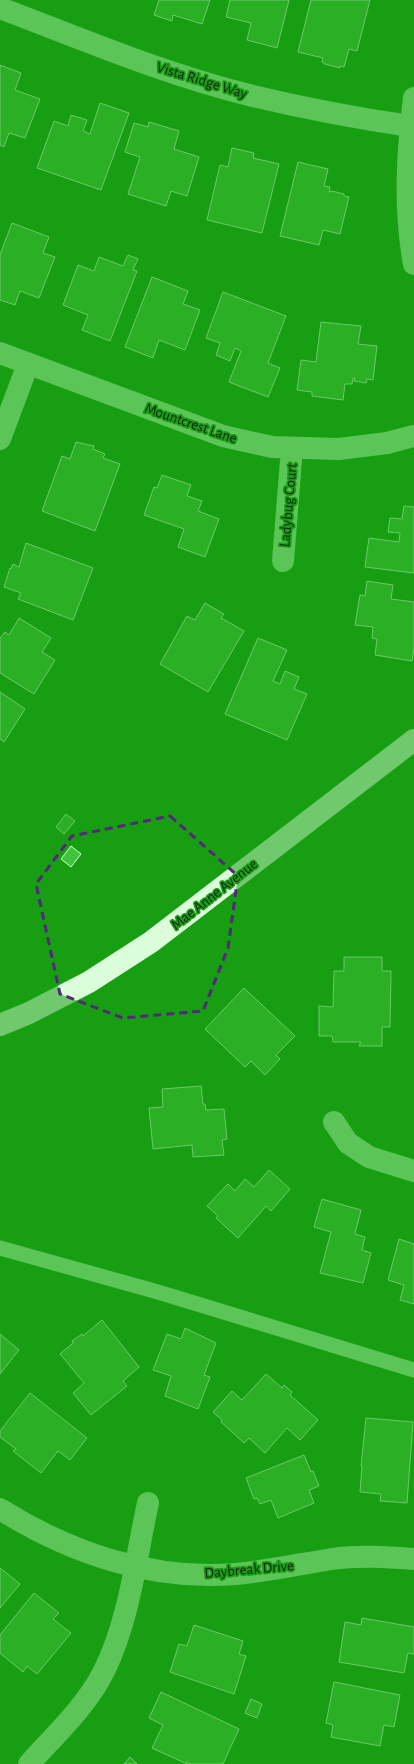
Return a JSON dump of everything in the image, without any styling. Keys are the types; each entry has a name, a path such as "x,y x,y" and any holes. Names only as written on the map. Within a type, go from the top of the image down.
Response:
{"main road":[{"name":"Mae Anne Avenue","path":"0,1025 30,1012 89,982 151,942 414,740"}],"street":[{"name":"Vista Ridge Way","path":"0,8 167,70 248,95 342,116 410,126"},
{"path":"414,98 410,126 406,182 409,237 414,264"},
{"name":"Mountcrest Lane","path":"0,353 223,436 272,446 339,449 386,443 414,436"},
{"path":"0,439 28,364"},
{"name":"Ladybug Court","path":"283,561 292,448"},
{"path":"334,1122 348,1142 369,1157 414,1171"},
{"path":"29,1764 82,1705 104,1672 120,1632 148,1503"},
{"name":"Daybreak Drive","path":"0,1508 41,1534 86,1553 135,1567 188,1574 234,1574 282,1568 333,1559 383,1556 414,1559"}],"lane":[{"path":"0,1248 158,1292 414,1370"}],"highlighted area":[{"path":"170,816 238,876 228,948 203,1011 123,1018 60,994 36,884 72,836"}],"building":[{"path":"159,0 210,0 202,24 173,15 172,21 154,15"},
{"path":"230,0 289,0 277,48 247,40 251,23 226,17"},
{"path":"311,0 370,0 357,51 349,49 344,67 340,66 340,68 325,64 322,62 323,58 298,52"},
{"path":"0,65 21,73 15,90 40,99 25,138 9,133 4,147 0,145"},
{"path":"100,103 129,113 101,190 37,168 54,121 68,126 71,115 87,120 83,131 90,134"},
{"path":"149,122 179,131 174,149 199,157 187,196 171,191 166,206 128,194 140,157 125,152 134,123 148,127"},
{"path":"232,148 254,153 253,158 279,164 262,233 207,220 220,165 228,167"},
{"path":"298,162 328,169 324,186 330,187 329,192 332,191 344,194 344,196 349,197 340,234 323,230 319,245 280,236"},
{"path":"12,223 49,237 43,253 55,257 39,298 20,291 15,305 0,300 0,255"},
{"path":"128,255 138,259 133,270 137,271 110,341 82,330 88,315 63,305 78,265 94,271 99,257 123,266"},
{"path":"152,277 188,291 183,304 200,310 185,350 159,340 153,358 125,347"},
{"path":"223,292 286,316 268,363 280,368 268,397 229,382 241,351 235,348 230,361 216,355 220,343 206,338"},
{"path":"321,322 361,326 358,344 377,346 373,380 367,379 366,383 354,381 355,378 353,378 352,384 345,384 343,400 312,396 312,392 297,390 301,360 316,362"},
{"path":"76,442 94,446 93,449 105,454 103,458 120,464 95,531 42,511 62,456 70,459"},
{"path":"162,475 191,485 187,496 202,501 198,511 219,519 205,557 178,547 184,529 144,515 154,487 157,488"},
{"path":"404,506 414,507 414,573 365,567 369,538 399,542 400,533 388,532 390,518 402,519"},
{"path":"26,543 93,568 73,620 18,599 21,593 4,587 10,568 11,569 13,564 19,567"},
{"path":"367,581 393,585 391,599 414,602 414,648 412,661 375,655 377,639 372,638 373,627 355,625 360,595 365,596"},
{"path":"205,603 224,614 221,618 244,631 208,692 160,664 187,616 195,620"},
{"path":"19,618 51,638 42,652 55,660 34,694 0,673 0,638 5,632 9,635"},
{"path":"258,638 287,650 273,681 280,684 285,671 299,677 294,689 307,694 287,740 225,714"},
{"path":"0,692 25,709 4,742 0,739"},
{"path":"66,814 75,821 64,834 56,827"},
{"path":"71,846 81,854 71,867 61,859"},
{"path":"344,957 382,957 382,971 391,971 390,1027 382,1027 382,1046 359,1046 361,1042 333,1042 332,1036 319,1036 319,1006 333,1007 334,971 344,971"},
{"path":"244,988 295,1036 276,1055 280,1059 265,1075 251,1061 245,1067 205,1029"},
{"path":"201,1086 203,1104 205,1104 206,1110 224,1109 227,1139 222,1140 224,1155 193,1157 192,1145 153,1149 149,1108 163,1107 162,1089"},
{"path":"269,1170 290,1189 271,1211 266,1206 238,1238 216,1218 218,1216 207,1206 228,1184 235,1191 245,1179 254,1187"},
{"path":"322,1199 361,1210 355,1234 365,1237 362,1250 371,1253 363,1283 320,1273 331,1232 314,1227"},
{"path":"399,1239 414,1244 414,1304 400,1300 404,1285 388,1280"},
{"path":"102,1320 139,1367 123,1381 127,1386 91,1415 73,1393 84,1383 60,1354 73,1343 72,1341 82,1334 83,1336"},
{"path":"185,1328 216,1343 204,1375 210,1377 198,1409 165,1396 171,1376 153,1370 167,1334 181,1339"},
{"path":"0,1334 19,1350 0,1374"},
{"path":"266,1374 282,1388 284,1385 292,1392 290,1395 318,1420 300,1440 287,1428 265,1453 249,1438 244,1443 221,1422 222,1420 213,1412 232,1391 242,1400"},
{"path":"30,1393 87,1438 70,1460 58,1451 41,1473 13,1451 16,1449 0,1437 0,1431"},
{"path":"366,1418 413,1422 407,1503 380,1501 381,1494 360,1492"},
{"path":"304,1455 319,1486 309,1490 314,1503 278,1518 271,1500 260,1504 257,1498 254,1499 246,1478"},
{"path":"0,1568 20,1584 0,1608"},
{"path":"34,1593 59,1613 53,1619 71,1633 37,1674 27,1666 23,1672 0,1653 0,1635"},
{"path":"362,1618 414,1627 414,1654 408,1653 404,1673 339,1662 345,1622 361,1625"},
{"path":"194,1625 243,1641 239,1654 246,1656 234,1694 170,1672 179,1644 187,1646"},
{"path":"334,1682 400,1695 394,1727 384,1725 380,1746 331,1737 333,1725 326,1723"},
{"path":"161,1692 239,1729 223,1764 191,1764 187,1762 187,1764 152,1748 163,1725 149,1718"},
{"path":"251,1699 262,1704 257,1718 245,1713"},
{"path":"130,1757 137,1764 124,1764"}]}
